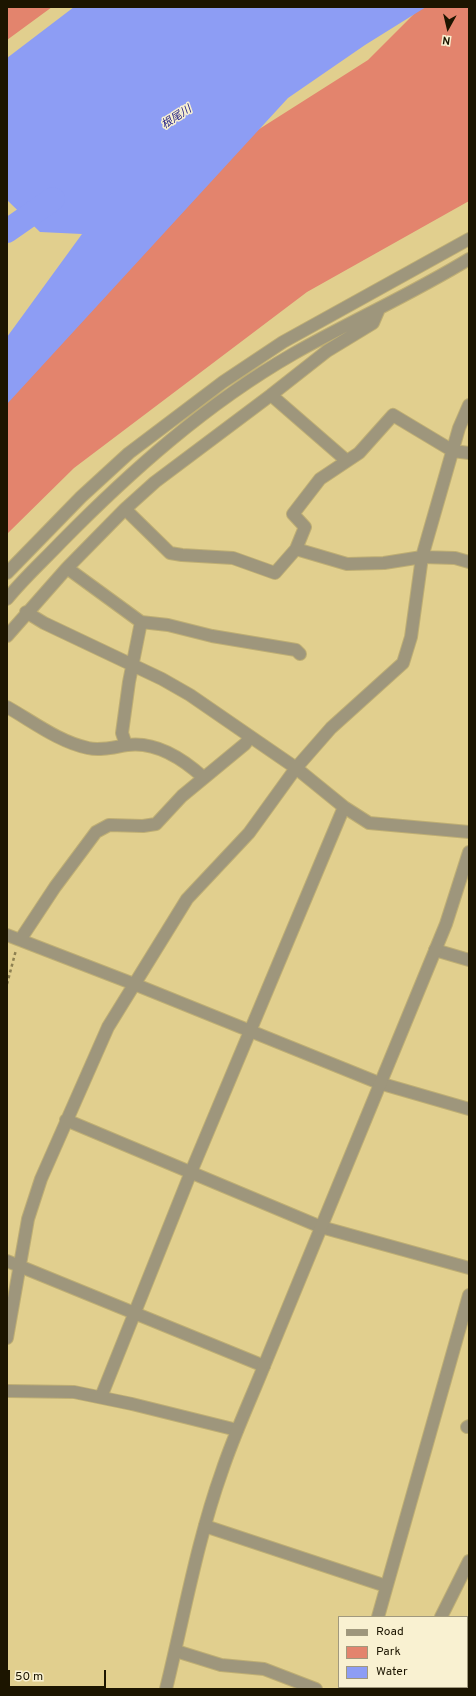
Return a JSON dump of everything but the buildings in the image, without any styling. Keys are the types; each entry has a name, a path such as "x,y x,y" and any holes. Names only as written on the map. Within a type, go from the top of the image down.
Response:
{"street":[{"path":"7,573 81,497 129,453 222,382 283,342 469,239"},
{"path":"7,599 92,510 160,447 218,403 292,355 430,283 469,259"},
{"path":"7,636 26,612 67,568 125,509 155,482 272,395 327,351 373,323 379,309"},
{"path":"272,395 347,461"},
{"path":"7,1338 28,1219 41,1179 108,1027 187,899 249,833 296,768 331,728 403,663 411,637 422,556 459,428 469,405"},
{"path":"125,509 170,553 234,558 275,573 296,549 305,527 293,514 320,480 359,453 393,415 453,451 469,453"},
{"path":"296,549 347,564 384,563 422,556 456,558 469,562"},
{"path":"67,568 118,607 141,622 168,625 212,636 296,650 300,654"},
{"path":"26,612 44,623 162,679 190,695 296,768 344,807 369,823 469,832"},
{"path":"126,745 122,733 132,666 141,622"},
{"path":"7,707 73,744 103,749 141,744 157,748 188,763 203,777"},
{"path":"20,940 55,887 96,832 109,824 143,826 156,824 182,796 203,777 245,744 250,737"},
{"path":"101,1397 191,1172 344,807"},
{"path":"166,1689 205,1526 221,1472 379,1083 446,924 469,852"},
{"path":"7,935 134,984 379,1083 469,1109"},
{"path":"435,950 469,960"},
{"path":"66,1120 321,1227 469,1268"},
{"path":"7,1260 264,1366"},
{"path":"378,1616 469,1295"},
{"path":"7,1391 74,1392 101,1397 237,1430"},
{"path":"205,1526 386,1586"},
{"path":"442,1616 469,1561"},
{"path":"176,1651 221,1665 264,1669 316,1689"}],"path":[{"path":"7,984 14,954 20,940"}],"green space":[{"path":"7,7 52,7 7,40"},
{"path":"421,7 469,7 469,201 307,292 74,468 7,534 7,395 212,159 368,60"}],"water":[{"path":"74,7 426,7 365,45 288,98 7,404 7,337 82,234 40,232 7,200 7,58"}],"waterway":[{"name":"根尾川","path":"7,231 53,199"}]}
